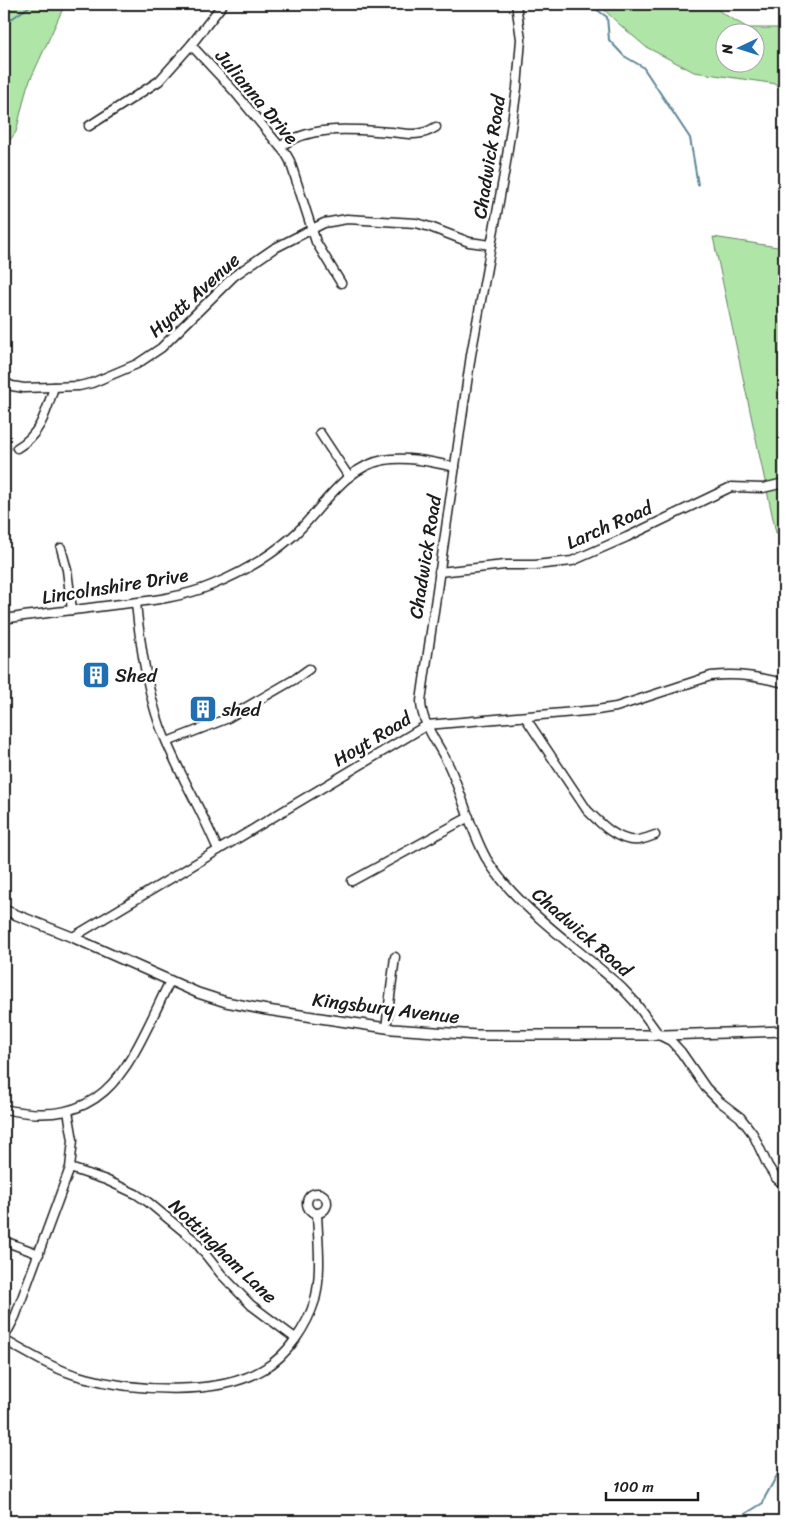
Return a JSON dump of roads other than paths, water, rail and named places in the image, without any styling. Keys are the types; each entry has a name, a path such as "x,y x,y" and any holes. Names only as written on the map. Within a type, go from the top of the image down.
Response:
{"main road":[{"name":"Kingsbury Avenue","path":"4,910 198,993 234,1004 386,1028 477,1035 659,1035 784,1031"}],"street":[{"path":"89,126 159,81 224,4"},
{"name":"Chadwick Road","path":"516,4 520,31 520,61 505,168 471,356 421,701 422,711 427,725 450,768 486,857 508,887 529,909 622,988 635,1002 659,1035 671,1041 706,1088 740,1117 753,1134 768,1166 776,1178 784,1185"},
{"name":"Julianna Drive","path":"191,45 281,146 290,161 316,242 341,283"},
{"path":"281,146 291,139 298,137 340,130 421,134 436,127"},
{"name":"Hyatt Avenue","path":"4,382 12,386 24,388 79,386 92,383 137,364 161,348 234,276 273,249 324,224 347,219 416,224 430,227 469,242 491,245"},
{"path":"4,254 6,260 4,264"},
{"path":"17,448 35,434 43,422 54,387"},
{"path":"320,433 349,477"},
{"name":"Lincolnshire Drive","path":"4,619 136,603 197,591 250,567 266,557 294,535 341,483 370,464 393,459 413,459 455,467"},
{"name":"Larch Road","path":"439,572 505,565 535,565 572,561 731,487 763,488 784,483"},
{"path":"61,548 67,570 72,610"},
{"path":"136,603 139,636 148,686 160,727 182,778 209,827 218,850"},
{"path":"167,742 226,719 309,669"},
{"name":"Hoyt Road","path":"73,938 427,725 616,707 697,680 724,675 754,676 784,683"},
{"path":"525,717 588,810 599,822 612,832 627,839 638,840 654,835"},
{"path":"352,880 469,817"},
{"path":"386,1028 395,957"},
{"path":"4,1109 38,1115 68,1111 98,1098 119,1078 130,1061 170,981"},
{"path":"68,1111 73,1140 70,1168 15,1317 4,1339 53,1366 82,1377 124,1386 166,1388 213,1386 249,1376 274,1362 295,1338 308,1318 315,1298 318,1277 317,1213"},
{"name":"Nottingham Lane","path":"70,1168 106,1180 148,1202 194,1240 212,1260 221,1274 251,1305 295,1338"},
{"path":"4,1241 39,1254"}],"waterway":[{"path":"4,24 36,4"},
{"path":"589,4 607,17 609,40 624,56 643,67 690,138 698,185"},
{"path":"738,1521 745,1514 763,1503 784,1463"}],"place":[{"name":"Shed","path":"96,675"},
{"name":"shed","path":"203,709"}]}
